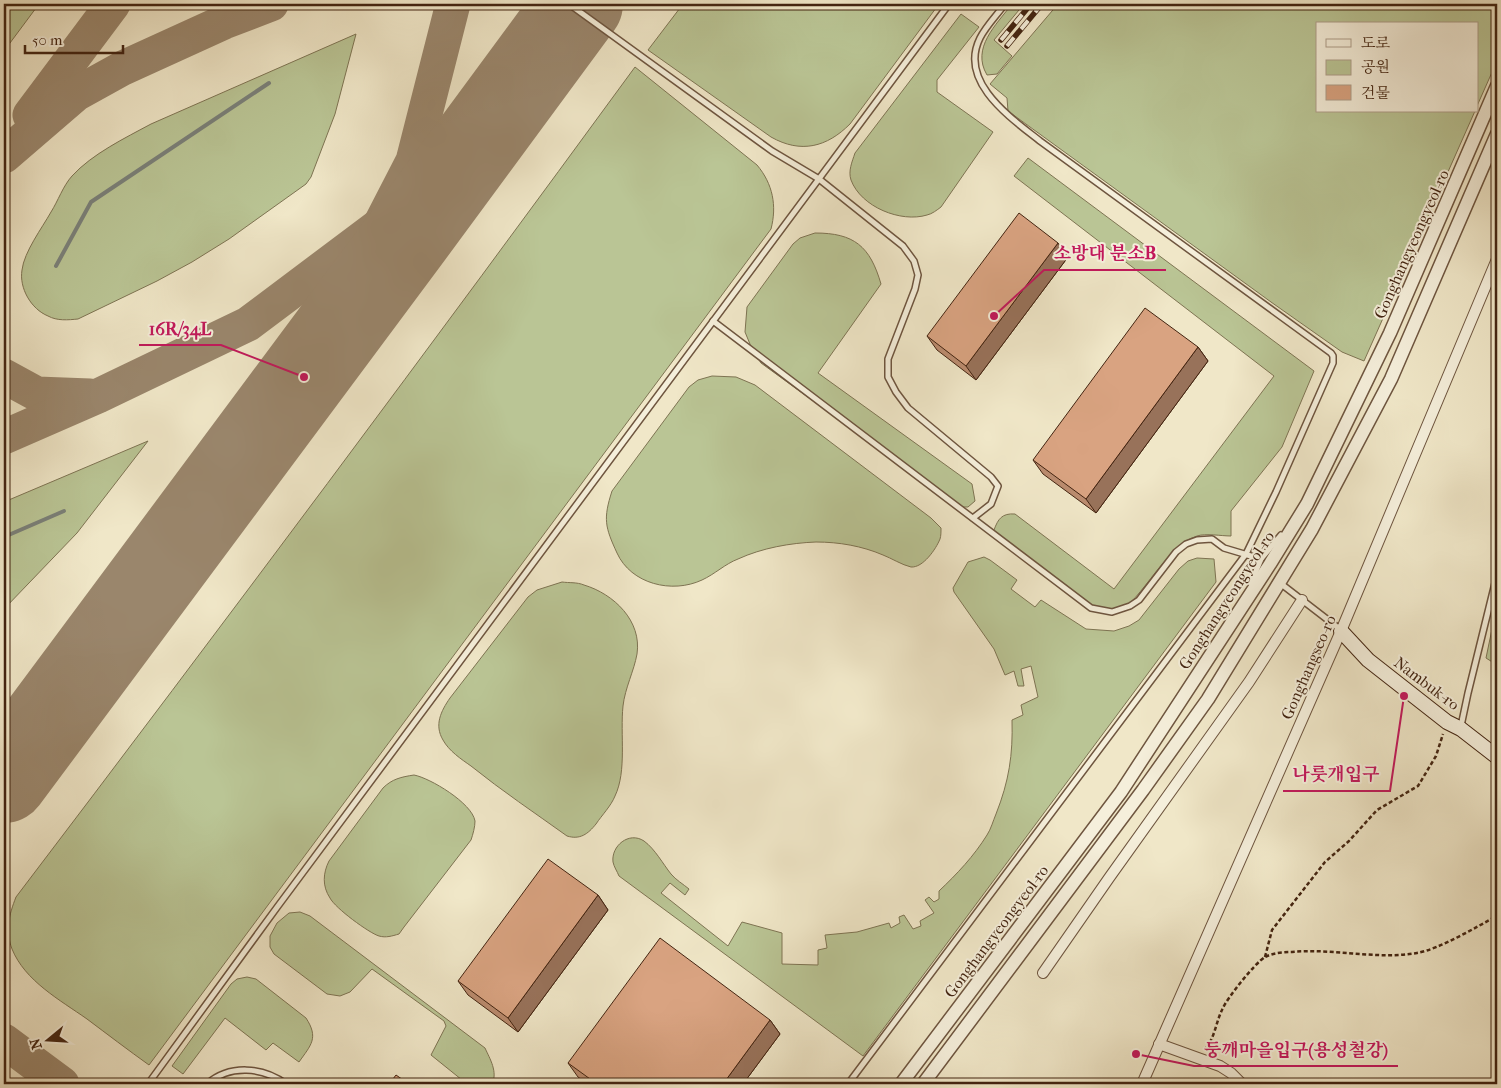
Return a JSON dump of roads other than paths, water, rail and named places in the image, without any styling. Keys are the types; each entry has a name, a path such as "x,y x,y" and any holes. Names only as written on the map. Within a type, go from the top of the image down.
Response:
{"main road":[{"name":"Nambuk-ro","path":"1341,630 1368,660 1447,722 1461,729 1497,758"}],"street":[{"name":"Gonghangyeongyeol-ro","path":"901,1084 1121,792 1307,504 1390,333 1497,86"},
{"name":"Gonghangyeongyeol-ro","path":"923,1084 1165,760 1208,699 1280,582 1312,529 1391,380 1497,134"},
{"name":"Gonghangseo-ro","path":"1142,1084 1341,630 1497,259"},
{"path":"1043,973 1249,682 1302,600"},
{"path":"1159,1044 1226,1069 1242,1084"}],"lane":[{"path":"569,4 772,151 819,179 903,246 914,261 918,275 888,359 888,377 908,408 991,477 998,486 991,504 973,518"},
{"path":"148,1084 278,906 949,4"},
{"path":"848,1084 1246,554 1333,363 1331,353 1040,141 1006,114 990,98 980,80 975,51 980,38 1005,4"},
{"path":"713,321 1091,608 1112,612 1130,606 1139,600 1176,552 1186,544 1197,540 1212,539 1224,548 1261,559"},
{"path":"1240,610 1261,559 1307,504"},
{"path":"1461,729 1497,575"},
{"path":"1280,582 1341,630"},
{"path":"207,1084 214,1078 230,1072 249,1069 263,1072 286,1084"}],"waterway":[{"path":"56,266 91,202 269,83"},
{"path":"4,537 64,511"}],"railway":[{"path":"1001,40 1031,4"},
{"path":"1007,46 1042,4"}],"place":[{"name":"소방대 분소B","path":"994,316"},
{"name":"16R/34L","path":"304,377"},
{"name":"나룻개입구","path":"1404,696"},
{"name":"둥깨마을입구(용성철강)","path":"1136,1054"}]}
